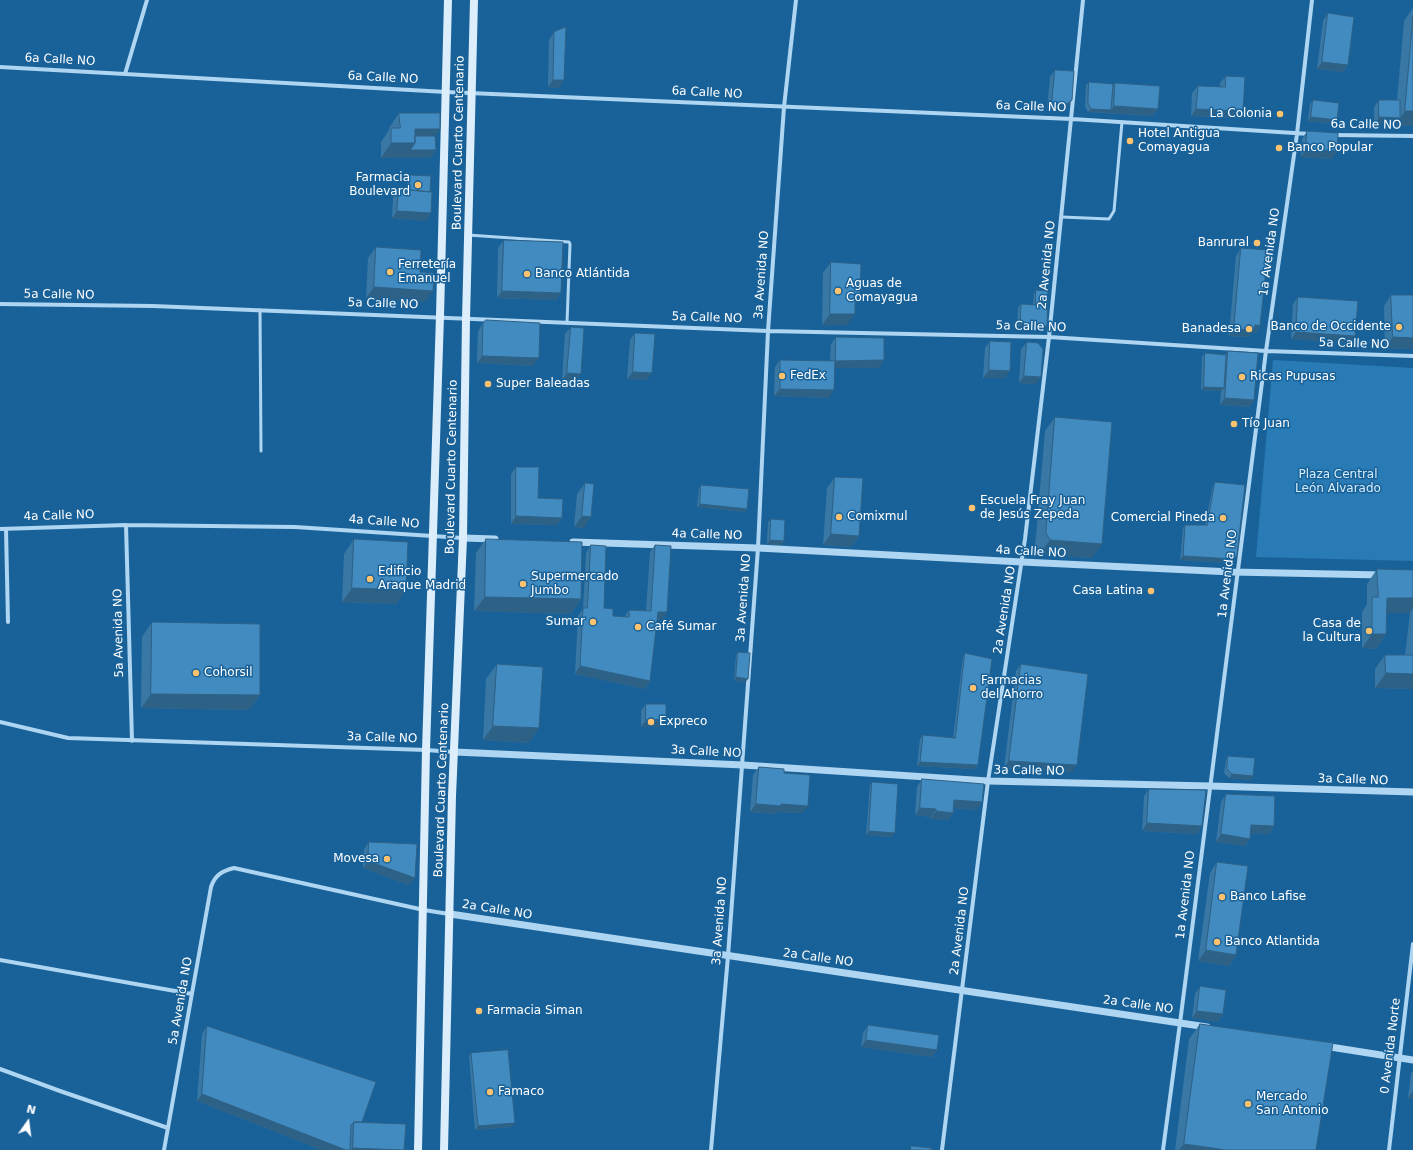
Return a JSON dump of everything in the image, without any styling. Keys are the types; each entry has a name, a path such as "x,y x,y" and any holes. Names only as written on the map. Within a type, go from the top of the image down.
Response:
{"main road":[{"name":"Boulevard Cuarto Centenario","path":"418,1150 426,750 440,316 448,0"},
{"name":"Boulevard Cuarto Centenario","path":"444,1150 452,796 463,538 466,319 474,0"}],"street":[{"path":"125,74 147,0"},
{"name":"3a Avenida NO","path":"711,1150 743,765 758,548 768,331 784,106 796,0"},
{"name":"2a Avenida NO","path":"942,1150 988,781 1022,562 1050,337 1083,0"},
{"name":"1a Avenida NO","path":"1162,1150 1180,1023 1266,351 1297,134 1312,0"},
{"name":"6a Calle NO","path":"0,67 446,92 1072,119 1312,134"},
{"name":"6a Calle NO","path":"1328,134 1413,136"},
{"name":"5a Calle NO","path":"0,304 153,306 440,316 466,319 768,331 1050,337 1266,351 1413,356"},
{"name":"4a Calle NO","path":"0,529 126,525 294,527 463,538 502,539"},
{"name":"5a Avenida NO","path":"126,525 132,741"},
{"path":"6,529 8,622"},
{"name":"4a Calle NO","path":"563,541 758,548 1238,572 1389,575"},
{"name":"3a Calle NO","path":"0,722 68,738 426,750 743,765 988,781 1413,792"},
{"name":"5a Avenida NO","path":"164,1150 211,887 218,874 225,870 234,868"},
{"name":"2a Calle NO","path":"234,868 424,910 1212,1028"},
{"name":"0 Avenida Norte","path":"1389,1150 1413,944"},
{"path":"0,960 192,994"},
{"path":"1314,1044 1413,1060"},
{"path":"0,1069 168,1128"}],"lane":[{"path":"1062,217 1109,219 1114,211 1122,122"},
{"path":"468,235 569,242 566,323"},
{"path":"260,310 261,451"}],"green space":[{"name":"Plaza Central León Alvarado","path":"1273,360 1413,368 1413,561 1256,557"}],"building":[{"path":"1328,13 1354,17 1348,65 1322,62"},
{"path":"1413,16 1413,111 1405,111"},
{"path":"566,27 564,80 553,80 554,32"},
{"path":"1055,70 1074,71 1072,100 1067,104 1052,103"},
{"path":"1226,76 1245,77 1243,111 1196,109 1198,86 1225,87"},
{"path":"1089,82 1113,84 1111,110 1091,109 1088,103"},
{"path":"1115,83 1160,86 1158,109 1114,106"},
{"path":"1313,100 1339,103 1337,120 1311,117"},
{"path":"1379,100 1400,100 1400,118 1379,117"},
{"path":"399,113 440,113 440,129 415,129 415,143 391,143 391,128 400,128"},
{"path":"1307,131 1338,133 1337,151 1306,149"},
{"path":"415,136 435,136 436,150 410,150 415,143"},
{"name":"Farmacia Boulevard","path":"410,175 431,176 430,192 409,190"},
{"path":"399,189 432,192 431,213 397,211"},
{"name":"Banco Atlántida","path":"504,240 563,242 561,293 502,291"},
{"path":"376,247 421,250 420,272 434,273 433,291 374,287"},
{"path":"1241,248 1268,250 1260,326 1255,325 1254,330 1234,329"},
{"path":"831,262 861,264 860,297 855,297 855,314 830,314"},
{"path":"1036,290 1048,291 1047,326 1020,325 1021,304 1035,305"},
{"path":"1391,295 1413,295 1413,338 1393,337"},
{"path":"1298,297 1358,301 1355,336 1296,332"},
{"path":"486,320 540,323 539,358 482,356 483,323"},
{"path":"571,327 584,328 581,374 567,373"},
{"path":"635,333 655,334 652,373 633,372"},
{"path":"836,337 884,338 884,360 835,361"},
{"path":"990,341 1011,342 1010,371 989,370"},
{"path":"1027,342 1038,343 1043,349 1041,377 1024,376"},
{"path":"1228,351 1258,353 1254,400 1225,398"},
{"path":"1205,353 1226,355 1224,388 1204,387"},
{"path":"780,360 835,361 834,390 780,389"},
{"path":"1055,417 1112,422 1102,544 1050,540 1046,533"},
{"path":"516,467 539,467 538,498 563,499 562,518 516,516"},
{"path":"835,477 863,478 859,536 831,534"},
{"name":"Comercial Pineda","path":"1215,482 1245,485 1237,555 1234,559 1183,556 1185,525 1207,525"},
{"path":"585,483 594,484 591,517 582,516"},
{"path":"701,485 749,489 747,509 700,504"},
{"path":"771,519 785,520 784,541 770,540"},
{"path":"354,539 408,542 406,590 352,588"},
{"name":"Supermercado Jumbo","path":"486,539 582,542 581,599 485,597"},
{"name":"Sumar","path":"591,545 606,546 604,608 613,609 613,616 629,617 629,610 651,611 655,545 671,546 667,612 658,612 650,681 580,666 583,608 587,608"},
{"path":"1377,569 1413,570 1413,598 1387,598 1386,634 1372,634 1372,597 1378,597"},
{"name":"Cohorsil","path":"152,622 260,624 260,695 151,694"},
{"path":"738,652 750,653 748,679 736,677"},
{"path":"965,653 992,659 978,765 920,762 923,735 955,738"},
{"path":"1385,655 1413,655 1413,674 1386,673"},
{"path":"497,664 543,667 539,728 493,726"},
{"path":"1021,664 1088,674 1077,765 1009,761"},
{"path":"646,704 666,704 666,719 646,720"},
{"path":"1228,756 1255,758 1253,776 1232,774 1227,769"},
{"path":"759,767 784,769 784,773 810,775 808,806 756,804"},
{"path":"922,779 984,784 982,802 954,800 953,813 936,811 936,809 920,808"},
{"path":"872,782 898,784 895,833 869,831"},
{"path":"1149,789 1206,790 1202,826 1147,823"},
{"path":"1226,794 1275,796 1274,826 1251,825 1250,839 1221,834"},
{"name":"Movesa","path":"369,842 417,844 415,878 368,861"},
{"path":"1217,862 1248,866 1236,955 1206,950"},
{"path":"1200,986 1226,990 1223,1014 1197,1011"},
{"name":"Mercado San Antonio","path":"1200,1024 1333,1043 1316,1150 1226,1150 1184,1144"},
{"path":"868,1025 939,1035 937,1050 866,1040"},
{"path":"207,1026 376,1082 362,1122 354,1122 351,1125 350,1150 346,1150 202,1094"},
{"name":"Famaco","path":"508,1050 515,1123 478,1126 471,1053"},
{"path":"354,1122 406,1124 404,1150 353,1148"},
{"path":"911,1146 932,1148 932,1150 911,1150"}],"place":[{"name":"La Colonia","path":"1280,114"},
{"name":"Hotel Antigua Comayagua","path":"1130,141"},
{"name":"Banco Popular","path":"1279,148"},
{"name":"Farmacia Boulevard","path":"418,185"},
{"name":"Banrural","path":"1257,243"},
{"name":"Ferretería Emanuel","path":"390,272"},
{"name":"Banco Atlántida","path":"527,274"},
{"name":"Aguas de Comayagua","path":"838,291"},
{"name":"Banco de Occidente","path":"1399,327"},
{"name":"Banadesa","path":"1249,329"},
{"name":"FedEx","path":"782,376"},
{"name":"Ricas Pupusas","path":"1242,377"},
{"name":"Super Baleadas","path":"488,384"},
{"name":"Tío Juan","path":"1234,424"},
{"name":"Escuela Fray Juan de Jesús Zepeda","path":"972,508"},
{"name":"Comixmul","path":"839,517"},
{"name":"Comercial Pineda","path":"1223,518"},
{"name":"Edificio Araque Madrid","path":"370,579"},
{"name":"Supermercado Jumbo","path":"523,584"},
{"name":"Casa Latina","path":"1151,591"},
{"name":"Sumar","path":"593,622"},
{"name":"Café Sumar","path":"638,627"},
{"name":"Casa de la Cultura","path":"1369,631"},
{"name":"Cohorsil","path":"196,673"},
{"name":"Farmacias del Ahorro","path":"973,688"},
{"name":"Expreco","path":"651,722"},
{"name":"Movesa","path":"387,859"},
{"name":"Banco Lafise","path":"1222,897"},
{"name":"Banco Atlantida","path":"1217,942"},
{"name":"Farmacia Siman","path":"479,1011"},
{"name":"Famaco","path":"490,1092"},
{"name":"Mercado San Antonio","path":"1248,1104"}]}
